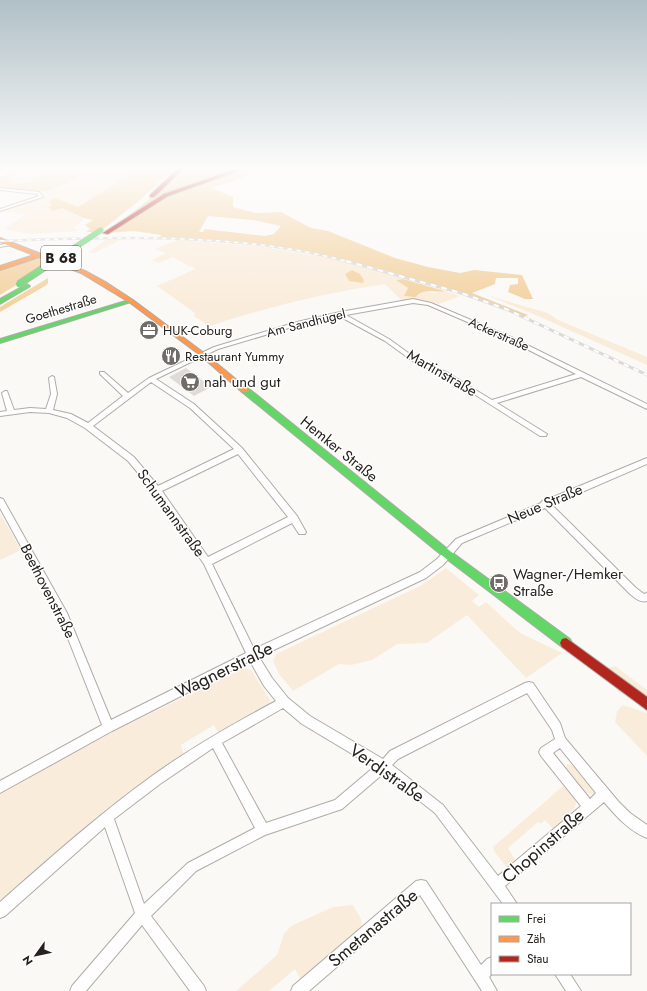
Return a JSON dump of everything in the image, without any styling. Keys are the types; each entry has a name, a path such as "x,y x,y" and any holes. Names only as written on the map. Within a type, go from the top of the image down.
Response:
{"main road":[{"name":"B 68","path":"0,302 103,232 124,213"},
{"path":"116,228 132,213"},
{"path":"103,232 116,228 136,213"},
{"name":"Hemker Straße","path":"3,243 39,255 87,275 130,301 202,354 323,455 447,554 647,704"},
{"path":"0,268 39,255"},
{"name":"B 68","path":"0,295 23,285"},
{"name":"Goethestraße","path":"0,341 130,301"}],"street":[{"name":"Am Sandhügel","path":"88,426 151,379 202,354 269,331 340,314 413,301"},
{"name":"Ackerstraße","path":"413,301 429,304 509,338 647,407"},
{"name":"Martinstraße","path":"340,314 387,340 416,361 446,374 544,434"},
{"path":"102,373 127,396"},
{"path":"492,402 582,374"},
{"path":"49,411 54,394 52,378"},
{"path":"151,379 192,406 239,450 294,518 302,532"},
{"path":"5,393 11,412"},
{"name":"Schumannstraße","path":"0,414 30,410 49,411 69,416 88,426 131,459 157,490 207,562 252,655"},
{"path":"157,490 239,450"},
{"name":"Neue Straße","path":"447,554 459,540 647,461"},
{"name":"Beethovenstraße","path":"0,501 64,616 108,727"},
{"path":"545,503 633,591 643,598 647,597"},
{"path":"207,562 294,518"},
{"name":"Wagnerstraße","path":"0,787 108,727 252,655 423,575 447,554"},
{"name":"Verdistraße","path":"252,655 268,682 284,702 306,720 384,766 439,809 510,903"},
{"path":"77,991 142,915 192,866 263,830 338,805 384,766 394,755 529,687 556,727 561,741 637,829 647,832"},
{"path":"0,911 108,818 156,780 215,740 284,702"},
{"path":"215,740 263,830"},
{"name":"Chopinstraße","path":"561,741 545,752 589,807"},
{"name":"Chopinstraße","path":"497,885 605,793"},
{"path":"108,818 142,915 199,991"},
{"name":"Smetanastraße","path":"298,991 421,886 490,991"},
{"path":"480,976 491,965"},
{"path":"563,975 574,991"}],"shaded area":[{"path":"16,213 74,213 84,218 74,228 79,231 30,234 5,229 25,215"},
{"path":"74,213 123,213 98,232 86,232 90,229 85,225 93,220"},
{"path":"131,213 283,213 311,228 328,231 395,258 428,267 460,273 474,270 522,275 533,299 525,299 508,292 510,285 518,284 518,278 496,278 495,284 472,293 528,315 523,317 461,293 332,257 257,245 160,238 161,235 134,231 106,233","holes":["208,216 253,220 281,226 274,234 265,236 205,229 203,232 199,232"]},
{"path":"107,239 122,239 94,253 89,252"},
{"path":"178,240 256,246 330,258 415,281 403,279 397,280 408,288 404,296 424,291 434,293 445,291 460,296 439,304 417,299 402,301 385,284 296,301 210,326 194,316 195,313 157,286 195,269 173,257 158,263 152,260 166,253 154,249"},
{"path":"39,255 56,261 0,295 0,268"},
{"path":"352,270 360,274 364,280 363,283 349,281 345,274"},
{"path":"48,278 48,283 45,286 0,312 0,307"},
{"path":"403,279 445,291 425,292 416,297 404,296 408,288 396,280"},
{"path":"489,296 548,313 558,320 647,357 647,365 538,316"},
{"path":"1,515 21,550 0,560 0,516"},
{"path":"446,568 479,595 472,601 479,607 486,602 520,633 562,653 526,678 467,615 427,643 397,644 372,660 351,665 339,664 293,691 279,674 273,661 276,654 420,586"},
{"path":"615,666 647,690 647,697 608,668"},
{"path":"244,668 251,670 270,700 269,706 223,734 218,732 214,725 181,745 184,756 0,908 0,793 96,740"},
{"path":"623,705 647,713 647,756 615,722 617,711"},
{"path":"567,764 572,765 594,790 594,793 591,795 587,793 566,768"},
{"path":"563,786 568,789 577,801 574,809 553,829 545,820 540,824 538,822 508,848 516,861 507,868 494,851 493,847"},
{"path":"353,905 361,919 362,928 302,982 295,969 269,991 236,991 277,955 284,934 291,926 333,907"}],"building":[{"name":"nah und gut","path":"186,368 211,387 194,396 169,377"}],"railway":[{"path":"0,241 86,238 221,241 308,252 349,262"},
{"path":"346,261 461,293 506,309 647,375"}],"traffic: fast":[{"path":"19,284 101,230"},
{"path":"0,302 27,286"},
{"path":"0,341 131,301"},
{"path":"245,390 447,554 566,643"}],"traffic: slow":[{"path":"0,240 83,272 105,284 131,301 202,354 245,390"},
{"path":"0,268 39,255"}],"traffic: jam":[{"path":"106,233 137,213"},
{"path":"566,643 647,704"}],"place":[{"name":"HUK-Coburg","path":"149,330"},
{"name":"Restaurant Yummy","path":"171,356"},
{"name":"nah und gut","path":"190,382"},
{"name":"Wagner-/Hemker Straße","path":"499,583"}]}
